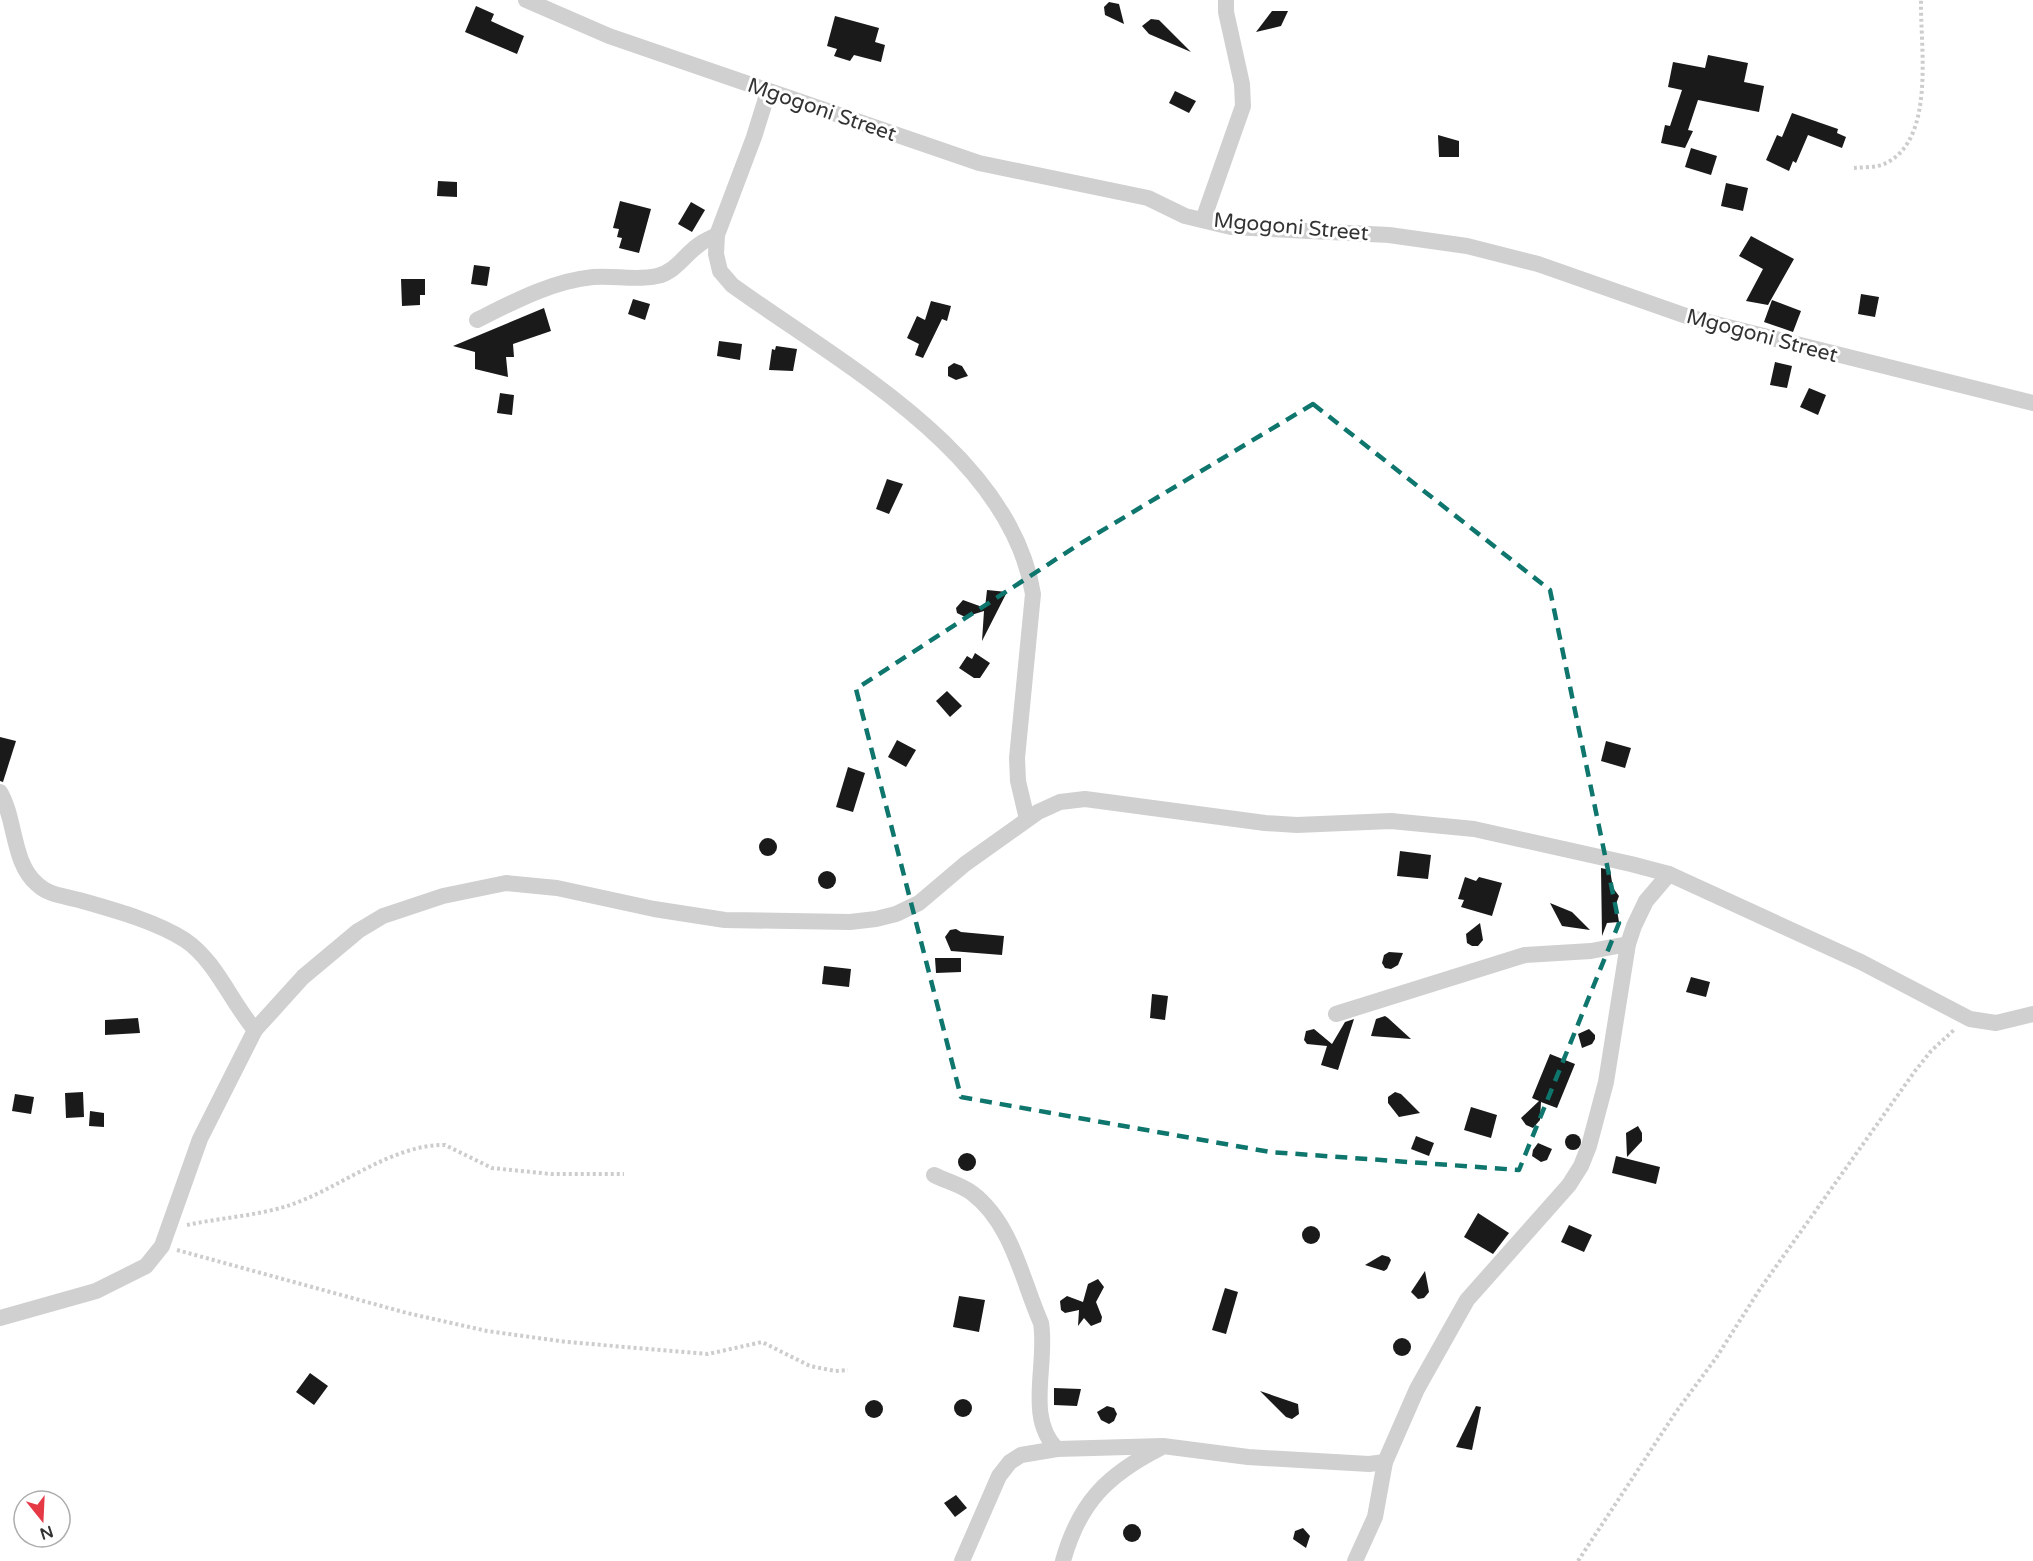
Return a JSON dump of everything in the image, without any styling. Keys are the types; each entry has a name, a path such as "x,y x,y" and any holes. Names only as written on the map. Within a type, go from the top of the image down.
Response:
{"street":[{"path":"1203,220 1243,106 1242,84 1226,12 1226,0"},
{"name":"Mgogoni Street","path":"533,1 609,36 979,163 1148,198 1185,216 1231,227 1389,235 1467,246 1538,264 1702,321 2033,403"},
{"path":"768,92 754,138 717,235 716,254 720,271 732,285 890,394 944,442 978,482 1017,536 1030,573 1033,594 1017,758 1018,781 1027,819"},
{"path":"477,320 571,280 594,276 638,279 658,276 678,265 700,243 717,235"},
{"path":"0,792 6,803 22,861 37,885 59,896 115,911 169,931 185,940 208,963 255,1030"},
{"path":"0,1318 96,1291 136,1274 146,1266 162,1246 200,1139 255,1030 303,977 358,931 383,916 443,896 506,883 534,884 654,909 725,920 850,922 896,914 919,903 965,864 1027,819 1060,802 1085,798 1265,823 1297,825 1391,821 1474,829 1669,874 1861,962 1970,1019 1996,1023 2033,1014"},
{"path":"1355,1561 1374,1517 1385,1462 1417,1389 1467,1300 1569,1185 1581,1166 1606,1082 1628,944 1646,901 1669,874"},
{"path":"1336,1014 1526,955 1591,951 1628,944"},
{"path":"934,1175 971,1192 993,1211 1002,1227 1041,1323 1044,1339 1040,1414 1049,1442 1057,1449"},
{"path":"962,1561 999,1476 1010,1461 1021,1455 1057,1449 1163,1446 1248,1457 1369,1464 1385,1462"},
{"path":"1063,1561 1077,1520 1092,1497 1122,1469 1163,1446"}],"path":[{"path":"1854,168 1886,164 1909,141 1917,125 1921,78 1921,0"},
{"path":"1578,1561 1760,1289 1915,1071 1946,1036 1970,1019"},
{"path":"169,1229 285,1206 316,1195 394,1156 436,1145 445,1145 492,1168 551,1174 624,1174"},
{"path":"162,1246 418,1316 487,1331 567,1342 708,1354 762,1342 810,1366 823,1370 848,1370"}],"highlighted area":[{"path":"1313,404 1550,590 1619,923 1519,1170 1270,1152 961,1097 856,689 1078,545"}],"building":[{"path":"1109,2 1119,4 1124,24 1105,15 1104,7"},
{"path":"476,6 494,14 491,21 524,36 517,54 465,32"},
{"path":"1272,11 1288,11 1281,26 1256,32"},
{"path":"835,16 879,28 875,42 885,45 881,62 854,55 850,61 834,56 837,49 827,46"},
{"path":"1151,19 1159,20 1191,52 1149,34 1142,26"},
{"path":"1708,55 1748,63 1744,82 1764,86 1759,112 1698,100 1688,130 1693,131 1685,148 1661,143 1665,125 1670,126 1682,90 1668,87 1673,62 1705,68"},
{"path":"1175,91 1196,101 1189,113 1169,103"},
{"path":"1792,113 1838,129 1837,133 1846,137 1842,148 1808,135 1796,163 1793,161 1789,171 1766,160 1777,135 1782,137"},
{"path":"1438,135 1459,141 1459,157 1439,157"},
{"path":"1691,148 1717,156 1711,175 1685,167"},
{"path":"438,181 457,182 457,197 437,196"},
{"path":"1726,183 1748,188 1743,211 1721,206"},
{"path":"620,201 651,209 639,253 619,248 622,238 617,237 619,229 613,228"},
{"path":"691,202 705,210 692,232 678,224"},
{"path":"1751,236 1794,259 1768,305 1746,301 1763,269 1739,256"},
{"path":"474,265 490,267 487,286 471,284"},
{"path":"401,279 425,279 425,295 420,295 420,305 402,306"},
{"path":"1861,294 1879,297 1875,317 1858,314"},
{"path":"633,299 650,304 645,320 628,314"},
{"path":"1772,300 1801,311 1793,332 1764,322"},
{"path":"931,301 951,306 947,321 942,319 923,358 915,355 919,344 907,338 917,316 925,320"},
{"path":"544,308 551,331 513,344 514,357 506,357 508,377 475,369 475,352 453,346"},
{"path":"719,341 742,344 740,360 717,356"},
{"path":"776,346 797,349 793,371 769,370 772,349 775,350"},
{"path":"1775,362 1792,366 1787,388 1770,385"},
{"path":"954,363 962,366 968,376 956,380 948,376 948,367"},
{"path":"1809,388 1826,395 1818,415 1800,407"},
{"path":"500,393 514,395 512,415 497,413"},
{"path":"887,479 903,484 889,514 876,509"},
{"path":"987,590 1007,592 982,641 984,611 965,617 957,613 956,608 963,600 985,608"},
{"path":"975,653 990,663 980,678 974,678 959,668 967,656 972,659"},
{"path":"947,691 962,706 950,717 936,701"},
{"path":"0,737 16,741 3,782 0,781"},
{"path":"897,740 916,750 906,767 888,757"},
{"path":"1606,741 1631,748 1625,768 1601,761"},
{"path":"848,767 865,773 853,812 836,807"},
{"path":"768,838 774,841 777,847 774,853 768,856 762,853 759,847 762,841"},
{"path":"1400,851 1431,855 1428,879 1397,876"},
{"path":"1601,868 1610,870 1613,888 1619,896 1616,904 1619,922 1607,923 1602,936"},
{"path":"827,871 833,874 836,880 833,886 827,889 821,886 818,880 821,874"},
{"path":"1465,877 1476,881 1479,877 1502,883 1492,916 1461,907 1464,900 1458,899"},
{"path":"1550,903 1572,912 1590,930 1562,926"},
{"path":"1480,923 1483,940 1478,946 1472,946 1467,943 1466,934"},
{"path":"956,929 961,932 1004,936 1002,955 951,951 945,937 950,930"},
{"path":"1389,952 1403,953 1398,965 1391,969 1385,968 1382,963 1384,955"},
{"path":"935,958 961,958 961,972 936,973"},
{"path":"824,966 851,969 849,987 822,984"},
{"path":"1691,977 1710,982 1706,997 1686,992"},
{"path":"1152,994 1168,996 1165,1020 1150,1018"},
{"path":"1385,1016 1411,1039 1371,1036 1376,1019"},
{"path":"138,1018 140,1033 105,1035 105,1020"},
{"path":"1354,1019 1338,1070 1321,1065 1327,1046 1307,1044 1304,1040 1306,1031 1314,1029 1332,1044 1345,1022"},
{"path":"1589,1029 1595,1035 1595,1039 1592,1044 1582,1048 1578,1034"},
{"path":"1550,1054 1575,1064 1557,1108 1541,1102 1540,1120 1533,1128 1526,1125 1521,1118 1539,1101 1532,1098"},
{"path":"83,1092 84,1117 66,1118 65,1093"},
{"path":"1395,1092 1401,1094 1420,1113 1399,1117 1388,1103 1388,1097"},
{"path":"15,1094 34,1097 31,1114 12,1111"},
{"path":"1471,1107 1497,1115 1491,1138 1464,1130"},
{"path":"90,1111 104,1113 104,1127 89,1126"},
{"path":"1638,1126 1642,1133 1642,1141 1627,1157 1626,1133"},
{"path":"1573,1134 1579,1136 1581,1142 1579,1148 1573,1150 1567,1148 1565,1142 1567,1136"},
{"path":"1416,1136 1434,1143 1429,1156 1411,1149"},
{"path":"1538,1143 1552,1149 1547,1160 1541,1162 1532,1156"},
{"path":"967,1153 973,1156 976,1162 973,1168 967,1171 961,1168 958,1162 961,1156"},
{"path":"1616,1156 1660,1167 1656,1184 1612,1173"},
{"path":"1478,1213 1509,1233 1493,1254 1464,1237"},
{"path":"1569,1225 1592,1235 1584,1252 1561,1242"},
{"path":"1311,1226 1317,1229 1320,1235 1317,1241 1311,1244 1305,1241 1302,1235 1305,1229"},
{"path":"1382,1255 1391,1260 1384,1271 1365,1265"},
{"path":"1425,1271 1429,1292 1424,1298 1418,1299 1411,1292"},
{"path":"1098,1279 1104,1287 1096,1302 1102,1317 1101,1322 1091,1326 1084,1318 1078,1326 1079,1310 1065,1313 1061,1310 1060,1301 1067,1296 1083,1302 1088,1284"},
{"path":"1225,1288 1238,1292 1226,1334 1212,1330"},
{"path":"959,1296 985,1300 979,1332 953,1327"},
{"path":"1402,1338 1408,1341 1411,1347 1408,1353 1402,1356 1396,1353 1393,1347 1396,1341"},
{"path":"310,1373 328,1386 314,1405 296,1392"},
{"path":"1054,1388 1081,1389 1077,1406 1054,1405"},
{"path":"1260,1391 1298,1404 1299,1414 1292,1419 1286,1417"},
{"path":"963,1399 969,1402 972,1408 969,1414 963,1417 957,1414 954,1408 957,1402"},
{"path":"874,1400 880,1403 883,1409 880,1415 874,1418 868,1415 865,1409 868,1403"},
{"path":"1107,1406 1114,1408 1117,1414 1114,1421 1109,1424 1101,1420 1097,1412"},
{"path":"1476,1406 1481,1407 1472,1450 1456,1447"},
{"path":"956,1495 967,1508 955,1517 944,1503"},
{"path":"1132,1524 1138,1527 1141,1533 1138,1539 1132,1542 1126,1539 1123,1533 1126,1527"},
{"path":"1303,1528 1310,1536 1306,1548 1293,1539 1295,1531"}]}
